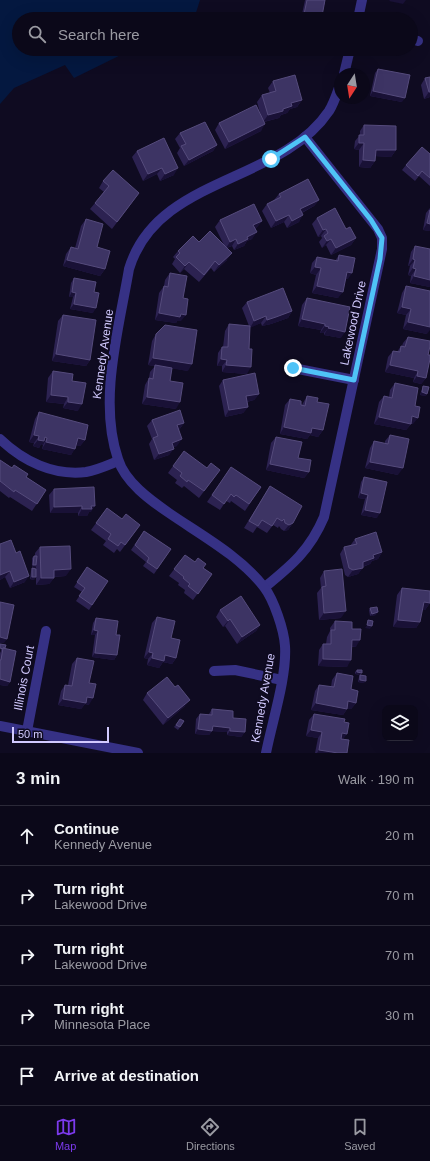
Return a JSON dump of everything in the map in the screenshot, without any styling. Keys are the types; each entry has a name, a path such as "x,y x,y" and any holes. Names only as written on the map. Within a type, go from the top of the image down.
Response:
{"street":[{"path":"359,12 362,0"},
{"path":"345,68 348,56"},
{"name":"Kennedy Avenue","path":"266,753 282,680 285,646 283,633 274,607 265,588 242,566 222,550 158,506 138,488 118,461 111,436 109,392 129,269 145,236 160,219 172,209 230,177 271,159 305,137 330,109 334,99"},
{"name":"Lakewood Drive","path":"265,588 298,559 317,534 324,516 380,259 382,238 371,220 305,137"},
{"path":"293,368 354,380"},
{"path":"0,439 27,460 52,470 86,472 118,461"},
{"name":"Illinois Court","path":"27,731 46,630"},
{"path":"214,671 235,670 282,680"},
{"path":"0,726 138,753"}],"water":[{"path":"0,0 200,0 196,12 12,12 12,56 119,56 74,78 65,65 14,88 0,104"}],"building":[{"path":"307,0 325,0 323,12 304,12"},
{"path":"378,69 410,75 405,98 373,91"},
{"path":"295,75 302,100 291,103 292,106 283,109 283,111 268,115 262,95 276,91 273,81"},
{"path":"430,77 430,92 429,92 425,78"},
{"path":"256,105 265,124 229,142 219,123"},
{"path":"205,122 217,145 189,160 181,146 186,144 180,133"},
{"path":"364,125 396,126 396,150 376,150 375,161 363,160 364,143 359,143 359,135 364,135"},
{"path":"164,138 178,168 165,174 162,168 148,174 137,151"},
{"path":"422,147 430,154 430,178 422,171 418,176 406,165"},
{"path":"113,170 139,193 117,222 95,203 109,186 103,181"},
{"path":"308,179 319,200 300,209 303,215 292,221 289,215 276,221 267,204 281,197 279,194"},
{"path":"254,204 262,221 253,225 257,232 238,244 236,239 230,242 220,220"},
{"path":"335,208 346,229 350,227 356,238 336,248 331,239 327,241 324,236 328,233 326,229 323,230 317,218"},
{"path":"430,210 430,224 427,223"},
{"path":"86,219 103,224 97,247 110,251 105,269 67,260 71,247 78,249"},
{"path":"210,231 232,253 219,265 215,261 204,275 189,262 185,266 176,257 180,253 178,251 193,236 199,242"},
{"path":"415,246 430,249 430,280 414,276 416,269 413,268 415,260 413,259"},
{"path":"339,255 355,258 352,273 347,272 343,292 317,286 321,268 315,267 317,257 338,261"},
{"path":"170,273 187,276 183,298 188,299 186,315 181,314 180,317 159,313 164,286 168,287"},
{"path":"74,278 96,282 94,292 99,293 96,308 74,304 76,293 72,292"},
{"path":"406,286 430,291 430,327 408,322 411,309 402,307"},
{"path":"283,288 292,311 267,320 266,316 254,321 247,302"},
{"path":"307,298 350,307 345,332 328,328 329,327 325,326 325,324 302,319"},
{"path":"63,315 96,320 90,360 56,354"},
{"path":"229,324 250,326 249,349 252,349 251,367 226,365 227,360 221,359 222,347 228,347"},
{"path":"165,325 197,330 192,364 153,358 156,334"},
{"path":"408,337 430,341 428,355 430,355 430,359 426,378 417,376 418,371 390,365 393,351 400,352 401,346 405,347"},
{"path":"155,365 172,368 170,381 183,383 180,402 147,397 149,378 153,379"},
{"path":"53,371 73,374 72,381 86,383 82,404 68,402 68,397 51,395"},
{"path":"255,373 259,394 246,396 248,407 229,410 223,380"},
{"path":"395,383 418,388 415,406 420,407 418,418 412,416 411,424 379,417 384,396 392,398"},
{"path":"423,386 429,387 427,394 422,392"},
{"path":"307,396 318,398 317,402 329,404 323,430 312,428 311,433 284,427 290,399 301,401 301,405 305,406"},
{"path":"180,410 184,423 177,425 182,439 172,443 174,449 159,454 153,438 158,436 152,420"},
{"path":"39,412 88,425 85,440 78,438 75,449 46,442 47,438 45,437 44,441 38,440 39,436 34,435"},
{"path":"390,435 409,439 403,468 370,462 374,441 388,444"},
{"path":"276,437 302,442 298,458 311,460 309,472 270,464"},
{"path":"184,451 207,468 211,463 220,470 204,491 188,480 187,482 180,476 182,473 173,466"},
{"path":"0,460 12,468 14,465 28,474 26,477 46,490 37,504 15,490 14,492 0,481"},
{"path":"231,467 261,487 249,504 236,495 234,497 231,494 224,504 212,495"},
{"path":"364,477 387,482 380,513 365,510 368,495 361,493"},
{"path":"270,486 302,506 293,523 289,525 285,523 284,519 282,521 277,518 272,526 262,520 258,526 249,521"},
{"path":"94,487 95,506 91,506 92,509 82,509 82,506 54,507 54,489"},
{"path":"107,508 122,519 126,514 140,525 125,545 121,542 118,546 108,539 111,534 96,523"},
{"path":"144,531 171,549 157,569 147,562 149,558 135,545"},
{"path":"376,532 382,552 373,555 374,558 363,562 363,568 353,570 349,568 344,547 357,544 355,539"},
{"path":"11,540 16,553 20,551 29,576 14,582 10,571 0,575 0,544"},
{"path":"70,546 71,569 54,570 54,578 41,578 40,547"},
{"path":"185,555 195,562 198,558 206,564 203,568 212,574 198,594 188,586 190,584 183,578 184,577 174,569"},
{"path":"34,556 37,556 36,565 33,565"},
{"path":"87,567 108,581 92,605 79,596 85,588 77,582"},
{"path":"32,568 36,569 36,577 32,577"},
{"path":"342,569 346,611 324,613 322,587 326,586 324,571"},
{"path":"402,588 430,591 430,603 424,602 420,622 398,620"},
{"path":"241,596 260,625 242,637 230,619 228,621 220,610"},
{"path":"0,602 14,605 7,639 0,637"},
{"path":"377,607 378,612 372,614 370,608"},
{"path":"157,617 175,621 171,638 180,640 176,658 165,655 164,661 152,658 153,653 149,652"},
{"path":"96,618 118,621 116,635 120,635 117,655 95,653 98,631 94,630"},
{"path":"368,620 373,621 372,626 367,625"},
{"path":"335,621 352,622 352,629 361,629 360,640 352,640 351,660 323,659 323,644 331,644 331,630 335,630"},
{"path":"0,644 6,645 5,648 0,648"},
{"path":"3,648 16,651 10,682 0,679 0,660"},
{"path":"77,658 94,661 89,683 96,684 93,698 87,697 86,703 63,699 65,685 72,686"},
{"path":"357,670 362,670 362,673 357,672"},
{"path":"337,673 353,676 351,689 358,691 356,703 348,701 347,709 316,703 319,685 334,687"},
{"path":"360,675 366,676 366,681 360,680"},
{"path":"167,677 175,687 178,685 190,700 168,718 147,693"},
{"path":"212,709 233,711 233,718 246,719 245,732 230,731 230,728 213,726 212,731 198,729 200,714 212,715"},
{"path":"314,714 345,719 344,722 349,723 347,734 342,733 341,739 349,740 347,753 319,750 322,732 311,730"},
{"path":"180,719 184,721 180,727 176,725"}],"route":[{"path":"271,159 305,137 378,229 382,238 382,249 354,380 293,368"}]}
